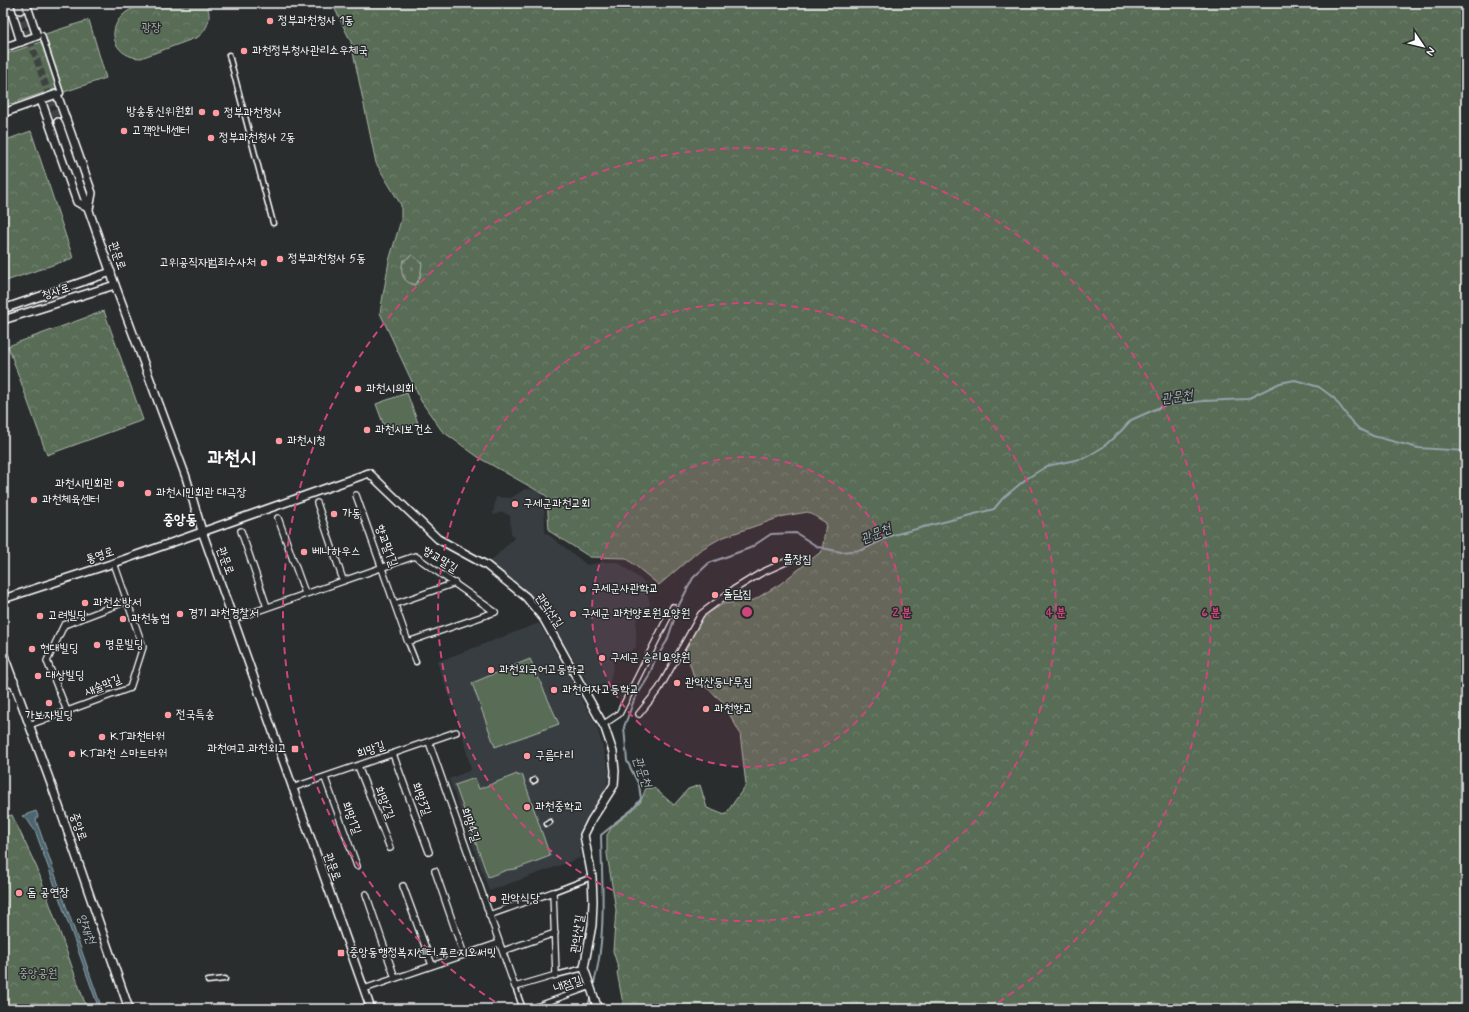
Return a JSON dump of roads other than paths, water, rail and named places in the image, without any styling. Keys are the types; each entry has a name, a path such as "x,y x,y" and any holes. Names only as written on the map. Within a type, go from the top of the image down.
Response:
{"street":[{"path":"9,3 21,42"},
{"path":"26,3 39,35 92,193 89,209 77,202 40,100"},
{"path":"3,48 39,35"},
{"path":"229,55 273,223"},
{"path":"3,113 59,94"},
{"name":"관문로","path":"58,122 115,285 186,477 202,531 371,1009"},
{"name":"청사로","path":"3,309 111,272"},
{"name":"청사로","path":"3,320 115,285"},
{"name":"관악산길","path":"202,531 369,473 438,539 486,565 526,597 544,619 604,724 613,752 615,771 614,785 591,821 584,835 592,878 592,925 584,968 598,1007"},
{"name":"향교말1길","path":"356,495 416,662"},
{"path":"317,503 343,580"},
{"path":"278,518 305,593"},
{"name":"통영로","path":"3,599 114,563 202,531"},
{"path":"241,531 267,607"},
{"name":"향교말길","path":"234,619 305,593 415,556 495,612 408,642"},
{"path":"639,714 658,689 701,614 733,590 790,560"},
{"name":"새술막길","path":"29,725 130,688 143,648 114,563"},
{"path":"395,604 455,583"},
{"path":"67,711 47,661 64,625 127,601"},
{"path":"604,724 619,714 673,607"},
{"name":"중앙로","path":"3,653 129,1009"},
{"path":"3,685 14,681"},
{"name":"희망길","path":"292,788 325,778 456,732"},
{"name":"희망4길","path":"429,742 523,1009"},
{"name":"희망3길","path":"393,754 429,852"},
{"name":"희망2길","path":"358,766 390,848"},
{"name":"희망1길","path":"325,778 357,866"},
{"path":"435,871 464,955"},
{"path":"489,915 592,878"},
{"path":"403,886 432,965"},
{"path":"554,892 556,975"},
{"path":"366,894 395,978"},
{"path":"502,951 555,933"},
{"path":"364,989 499,942"},
{"path":"515,987 584,968"},
{"path":"208,981 224,979"},
{"name":"내점길","path":"529,1009 591,988"}],"water":[{"path":"36,811 38,816 36,820 102,1009 99,1009 36,833 27,819 22,816"}],"waterway":[{"name":"관문천","path":"593,987 602,931 603,892 601,835 632,810 641,799 639,785 627,761 624,727 634,700 648,678 655,660 667,641 679,605 693,578 709,563 750,548 771,534 796,533 818,547 841,552 862,550 893,535 994,509 1003,498 1026,479 1047,466 1085,458 1103,447 1131,420 1165,405 1247,399 1280,383 1295,380 1319,387 1334,398 1351,421 1359,429 1373,436 1418,448 1466,451"},
{"name":"관문천","path":"587,1009 591,995"}],"tunnel":[{"path":"20,10 58,122"}],"place":[{"name":"정부과천청사 1동","path":"270,21"},
{"name":"과천정부청사관리소우체국","path":"244,51"},
{"name":"방송통신위원회","path":"202,112"},
{"name":"정부과천청사","path":"216,113"},
{"name":"고객안내센터","path":"124,131"},
{"name":"정부과천청사 2동","path":"211,138"},
{"name":"정부과천청사 5동","path":"280,259"},
{"name":"고위공직자범죄수사처","path":"264,263"},
{"name":"과천시의회","path":"358,389"},
{"name":"과천시보건소","path":"367,430"},
{"name":"과천시청","path":"279,441"},
{"name":"과천시민회관","path":"121,484"},
{"name":"과천시민회관 대극장","path":"148,493"},
{"name":"과천체육센터","path":"34,500"},
{"name":"구세군과천교회","path":"515,504"},
{"name":"가동","path":"334,514"},
{"name":"베나하우스","path":"304,552"},
{"name":"풀장집","path":"775,560"},
{"name":"구세군사관학교","path":"583,589"},
{"name":"돌담집","path":"715,595"},
{"name":"과천소방서","path":"85,603"},
{"name":"경기 과천경찰서","path":"180,614"},
{"name":"구세군 과천양로원요양원","path":"573,614"},
{"name":"고려빌딩","path":"40,616"},
{"name":"과천농협","path":"123,619"},
{"name":"명문빌딩","path":"97,645"},
{"name":"현대빌딩","path":"32,649"},
{"name":"구세군 승리요양원","path":"602,658"},
{"name":"과천외국어고등학교","path":"491,670"},
{"name":"대상빌딩","path":"38,676"},
{"name":"관악산등나무집","path":"677,683"},
{"name":"과천여자고등학교","path":"554,690"},
{"name":"가보자빌딩","path":"49,703"},
{"name":"과천향교","path":"706,709"},
{"name":"전국특송","path":"168,715"},
{"name":"KT과천타워","path":"102,737"},
{"name":"과천여고.과천외고","path":"295,749"},
{"name":"KT과천 스마트타워","path":"72,754"},
{"name":"구름다리","path":"527,756"},
{"name":"과천중학교","path":"527,807"},
{"name":"돔 공연장","path":"19,893"},
{"name":"관악식당","path":"493,899"},
{"name":"중앙동행정복지센터.푸르지오써밋","path":"341,953"}],"district":[{"name":"과천시","path":"232,458"},
{"name":"중앙동","path":"180,520"}],"park label":[{"name":"광장","path":"151,28"},
{"name":"중앙공원","path":"38,974"}],"water label":[{"name":"양재천","path":"86,929"}]}
